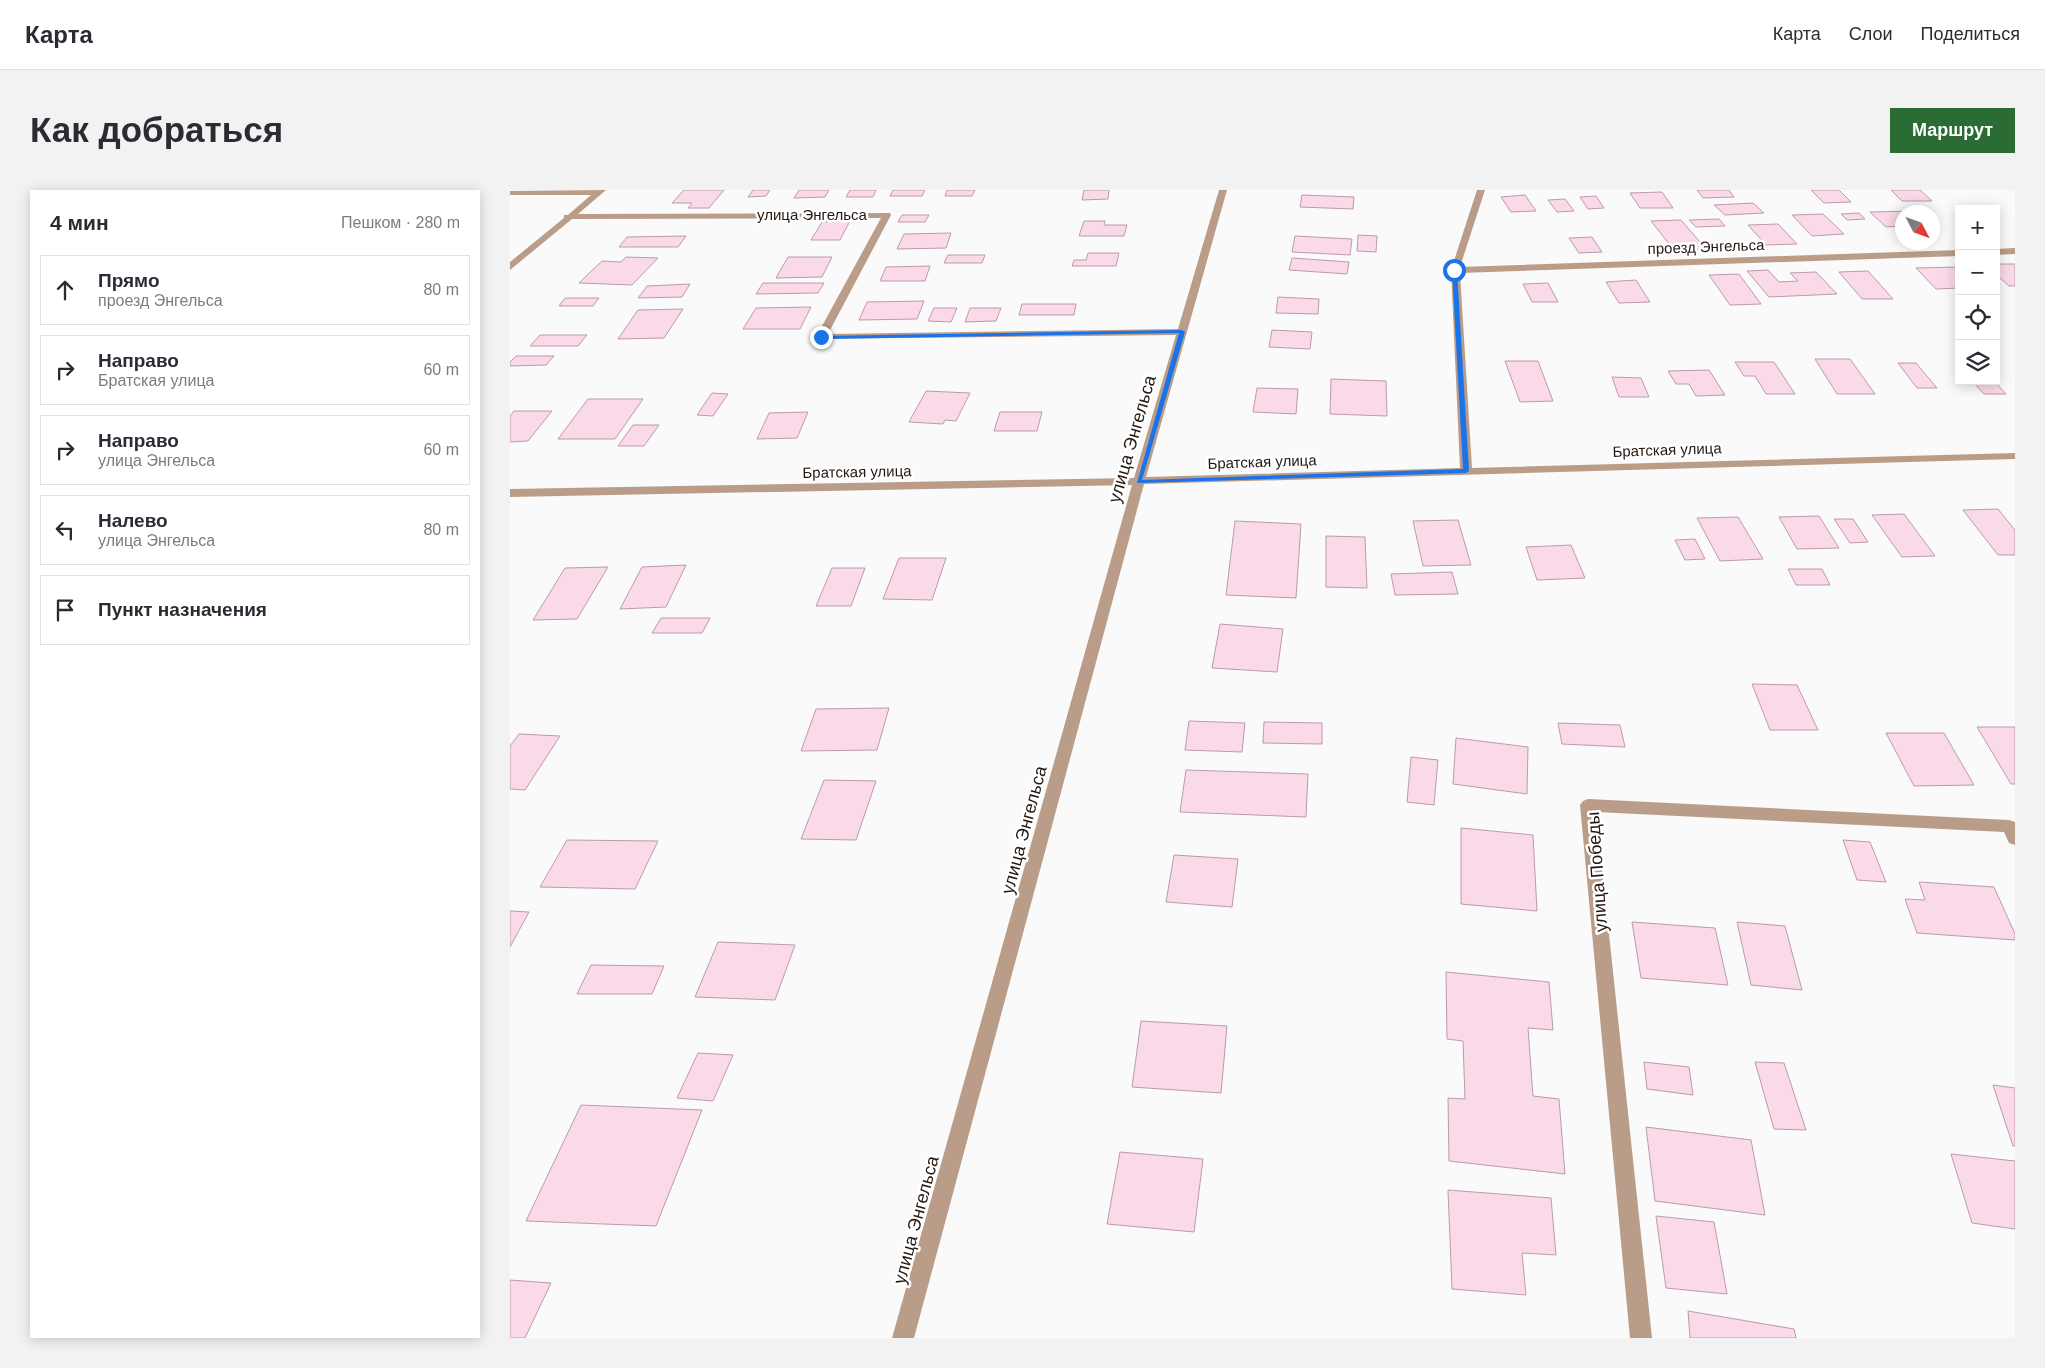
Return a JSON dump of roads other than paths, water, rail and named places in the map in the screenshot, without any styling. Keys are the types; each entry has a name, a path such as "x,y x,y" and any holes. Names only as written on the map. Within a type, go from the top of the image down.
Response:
{"street":[{"name":"улица Энгельса","path":"904,1338 1139,482 1223,190"},
{"path":"1466,471 1454,270 1480,190"},
{"path":"510,193 600,191"},
{"path":"510,267 600,191"},
{"name":"улица Энгельса","path":"567,217 887,215 821,337 1182,332"},
{"path":"2000,252 2015,251"},
{"name":"проезд Энгельса","path":"1454,270 1955,253"},
{"name":"Братская улица","path":"510,493 1139,482 2015,456"},
{"name":"улица Победы","path":"1641,1338 1588,805 2009,826 2015,838"}]}
